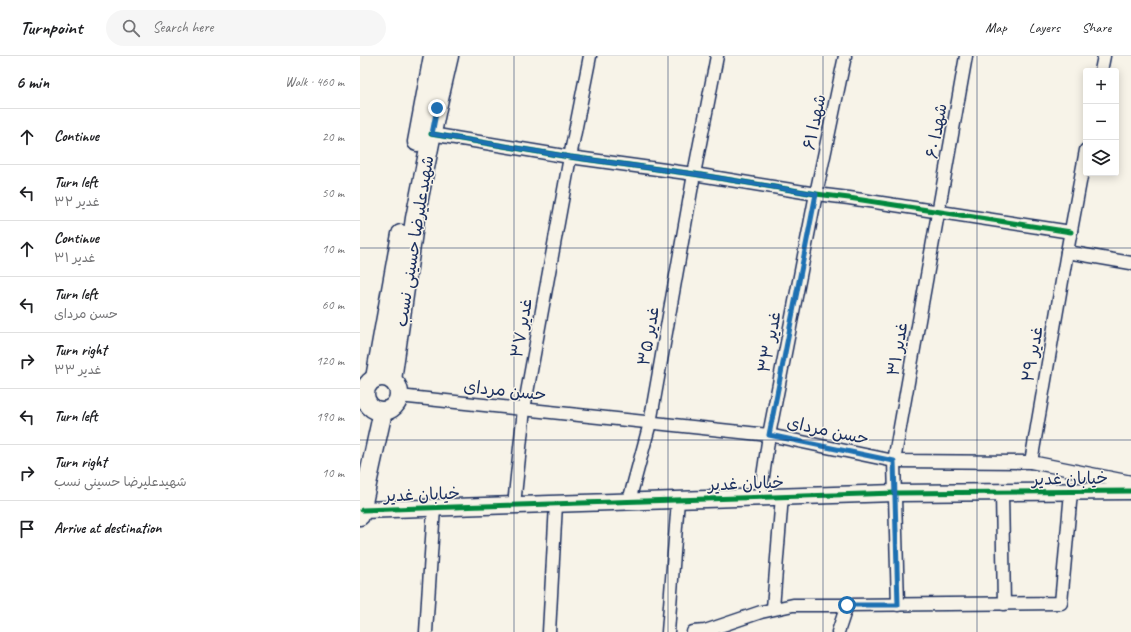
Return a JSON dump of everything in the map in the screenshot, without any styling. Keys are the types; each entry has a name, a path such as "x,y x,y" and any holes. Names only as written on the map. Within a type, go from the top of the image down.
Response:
{"main road":[{"name":"شهیدعلیرضا حسینی نسب","path":"361,513 378,394 433,56"},
{"name":"شهیدعلیرضا حسینی نسب","path":"360,461 378,394 449,56"}],"street":[{"name":"غدیر ۳۷","path":"514,505 524,409 590,56"},
{"name":"غدیر ۳۵","path":"629,501 650,423 716,56"},
{"name":"شهدا ۶۱","path":"816,194 845,56"},
{"name":"شهدا ۶۰","path":"939,211 966,56"},
{"path":"1102,68 1104,56"},
{"path":"432,134 570,157 694,174 1070,232"},
{"name":"غدیر ۲۹","path":"1032,462 1070,232 1083,165"},
{"name":"غدیر ۳۳","path":"760,497 769,435 816,194"},
{"name":"غدیر ۳۱","path":"898,605 894,461 939,211"},
{"path":"1067,252 1131,262"},
{"name":"حسن مردای","path":"378,394 769,435 894,461 1032,462 1131,482"},
{"name":"خیابان غدیر","path":"361,513 434,508 782,496 895,493 1131,491"},
{"path":"701,632 773,608 793,604 898,605 1061,603 1070,492"},
{"path":"1002,493 1004,604"},
{"path":"773,608 782,496"},
{"path":"668,632 678,500"},
{"path":"549,632 556,504"},
{"path":"426,632 434,508"},
{"path":"838,632 847,605"}],"cycle path":[{"path":"431,134 570,157 694,174 816,194 1071,232"},
{"path":"362,510 895,493 1131,491"}],"route":[{"path":"437,108 432,134 570,157 694,174 816,194 769,435 894,461 898,605 847,605"}]}
